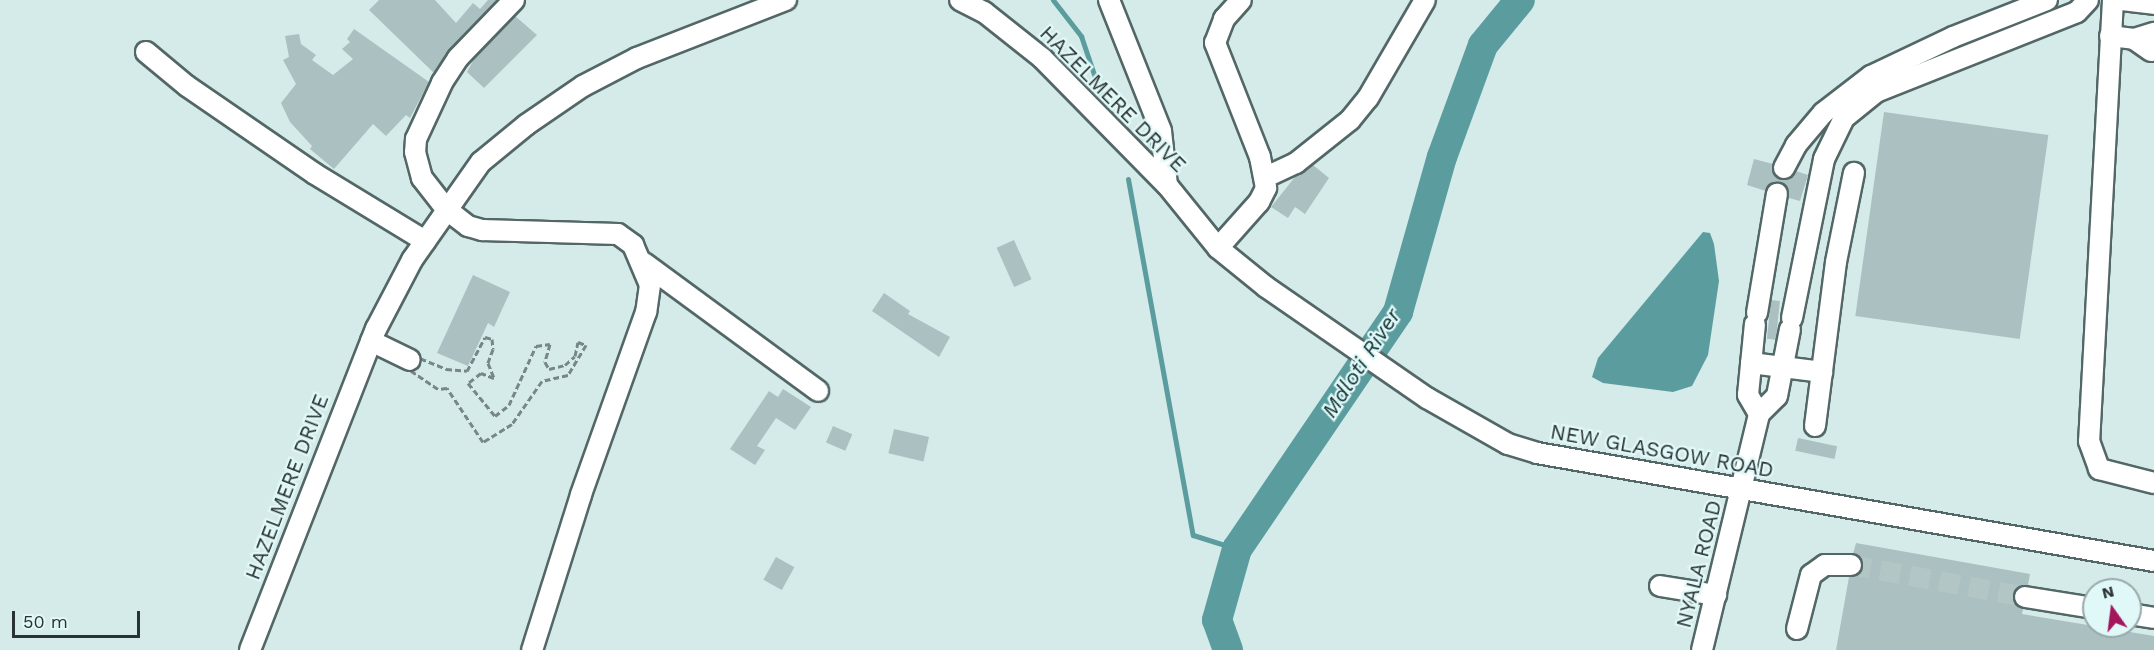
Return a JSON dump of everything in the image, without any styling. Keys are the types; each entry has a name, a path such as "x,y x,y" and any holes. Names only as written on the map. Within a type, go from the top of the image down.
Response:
{"street":[{"path":"514,0 458,58 416,139 415,152 422,178 446,209 468,226 495,233 618,234 633,245 644,264 650,285 646,312 532,650"},
{"name":"HAZELMERE DRIVE","path":"250,650 371,341 425,241 481,162 526,125 583,86 637,58 786,0"},
{"name":"HAZELMERE DRIVE","path":"960,0 984,12 1042,58 1167,185 1218,248"},
{"path":"1109,0 1161,131 1167,185"},
{"path":"1218,248 1259,202 1266,188 1266,177 1215,43 1224,19 1240,0"},
{"path":"1266,177 1296,163 1350,120 1368,98 1425,0"},
{"path":"1784,168 1796,145 1823,113 1870,76 1953,37 2047,0"},
{"path":"1778,194 1756,319 1748,396 1759,414 1777,396 1824,159 1832,134 1844,118 1876,92 2078,12 2088,0"},
{"path":"2113,0 2089,441 2099,469 2154,483"},
{"path":"2122,0 2154,4"},
{"path":"2110,36 2153,42"},
{"path":"146,52 187,86 425,241"},
{"path":"1815,426 1836,262 1854,173"},
{"name":"NEW GLASGOW ROAD","path":"1218,248 1266,287 1427,398 1498,439 1538,453 2154,561"},
{"path":"644,264 818,391"},
{"path":"371,341 410,360"},
{"path":"1751,363 1822,372"},
{"name":"NYALA ROAD","path":"1702,650 1759,414"},
{"path":"1797,629 1811,575 1825,565 1851,565"},
{"path":"1660,586 1716,595"},
{"path":"2025,597 2082,606"}],"path":[{"path":"485,337 492,339 493,349 488,363 494,378 481,373 468,383 495,416 509,405 536,346 550,344 546,362 549,369 565,365 575,356 578,342 586,345 568,375 542,381 512,424 483,442 447,388 438,389 407,368 410,360 412,355 446,369 467,371 485,337"}],"water":[{"path":"1703,232 1710,233 1714,244 1719,281 1708,355 1692,386 1673,392 1603,383 1592,377 1598,358"}],"building":[{"path":"379,0 435,0 456,23 473,3 480,9 488,0 497,0 449,50 434,73 369,10"},
{"path":"515,16 537,35 484,88 467,72 475,57"},
{"path":"354,29 429,82 410,118 406,115 386,136 373,124 334,169 310,149 312,146 290,122 281,103 296,84 283,60 289,57 285,36 299,34 301,44 316,55 312,60 333,75 353,59 342,49 350,42 347,39"},
{"path":"1884,112 2048,135 2020,339 1855,316"},
{"path":"1754,159 1773,164 1774,174 1779,179 1790,178 1796,171 1808,175 1800,201 1789,198 1788,189 1780,182 1772,183 1766,191 1747,185"},
{"path":"1313,165 1329,178 1305,214 1295,207 1288,218 1271,207 1295,177"},
{"path":"1014,240 1031,279 1014,287 997,248"},
{"path":"473,275 510,292 494,327 488,323 468,366 437,353"},
{"path":"884,293 910,311 908,314 950,337 939,357 872,311"},
{"path":"1771,300 1780,301 1776,340 1767,339"},
{"path":"783,389 811,407 795,430 776,418 757,446 765,450 755,465 730,449 769,391 778,397"},
{"path":"833,426 852,434 845,451 826,443"},
{"path":"894,429 929,437 923,461 888,453"},
{"path":"1798,438 1837,446 1834,459 1795,451"},
{"path":"1856,543 2030,574 2028,585 2020,586 2013,595 2014,602 2023,609 2022,614 2082,624 2082,638 2142,638 2142,634 2154,636 2154,650 1836,650 1849,577 1857,575 1863,566 1853,554"},
{"path":"776,557 794,567 782,590 763,580"}],"waterway":[{"path":"1053,0 1081,36 1101,95"},
{"name":"Mdloti River","path":"1228,650 1217,620 1237,549 1398,312 1442,157 1483,45 1520,0"},
{"path":"1128,179 1193,535 1237,549"}],"tunnel":[{"path":"1851,565 2025,597"}]}
